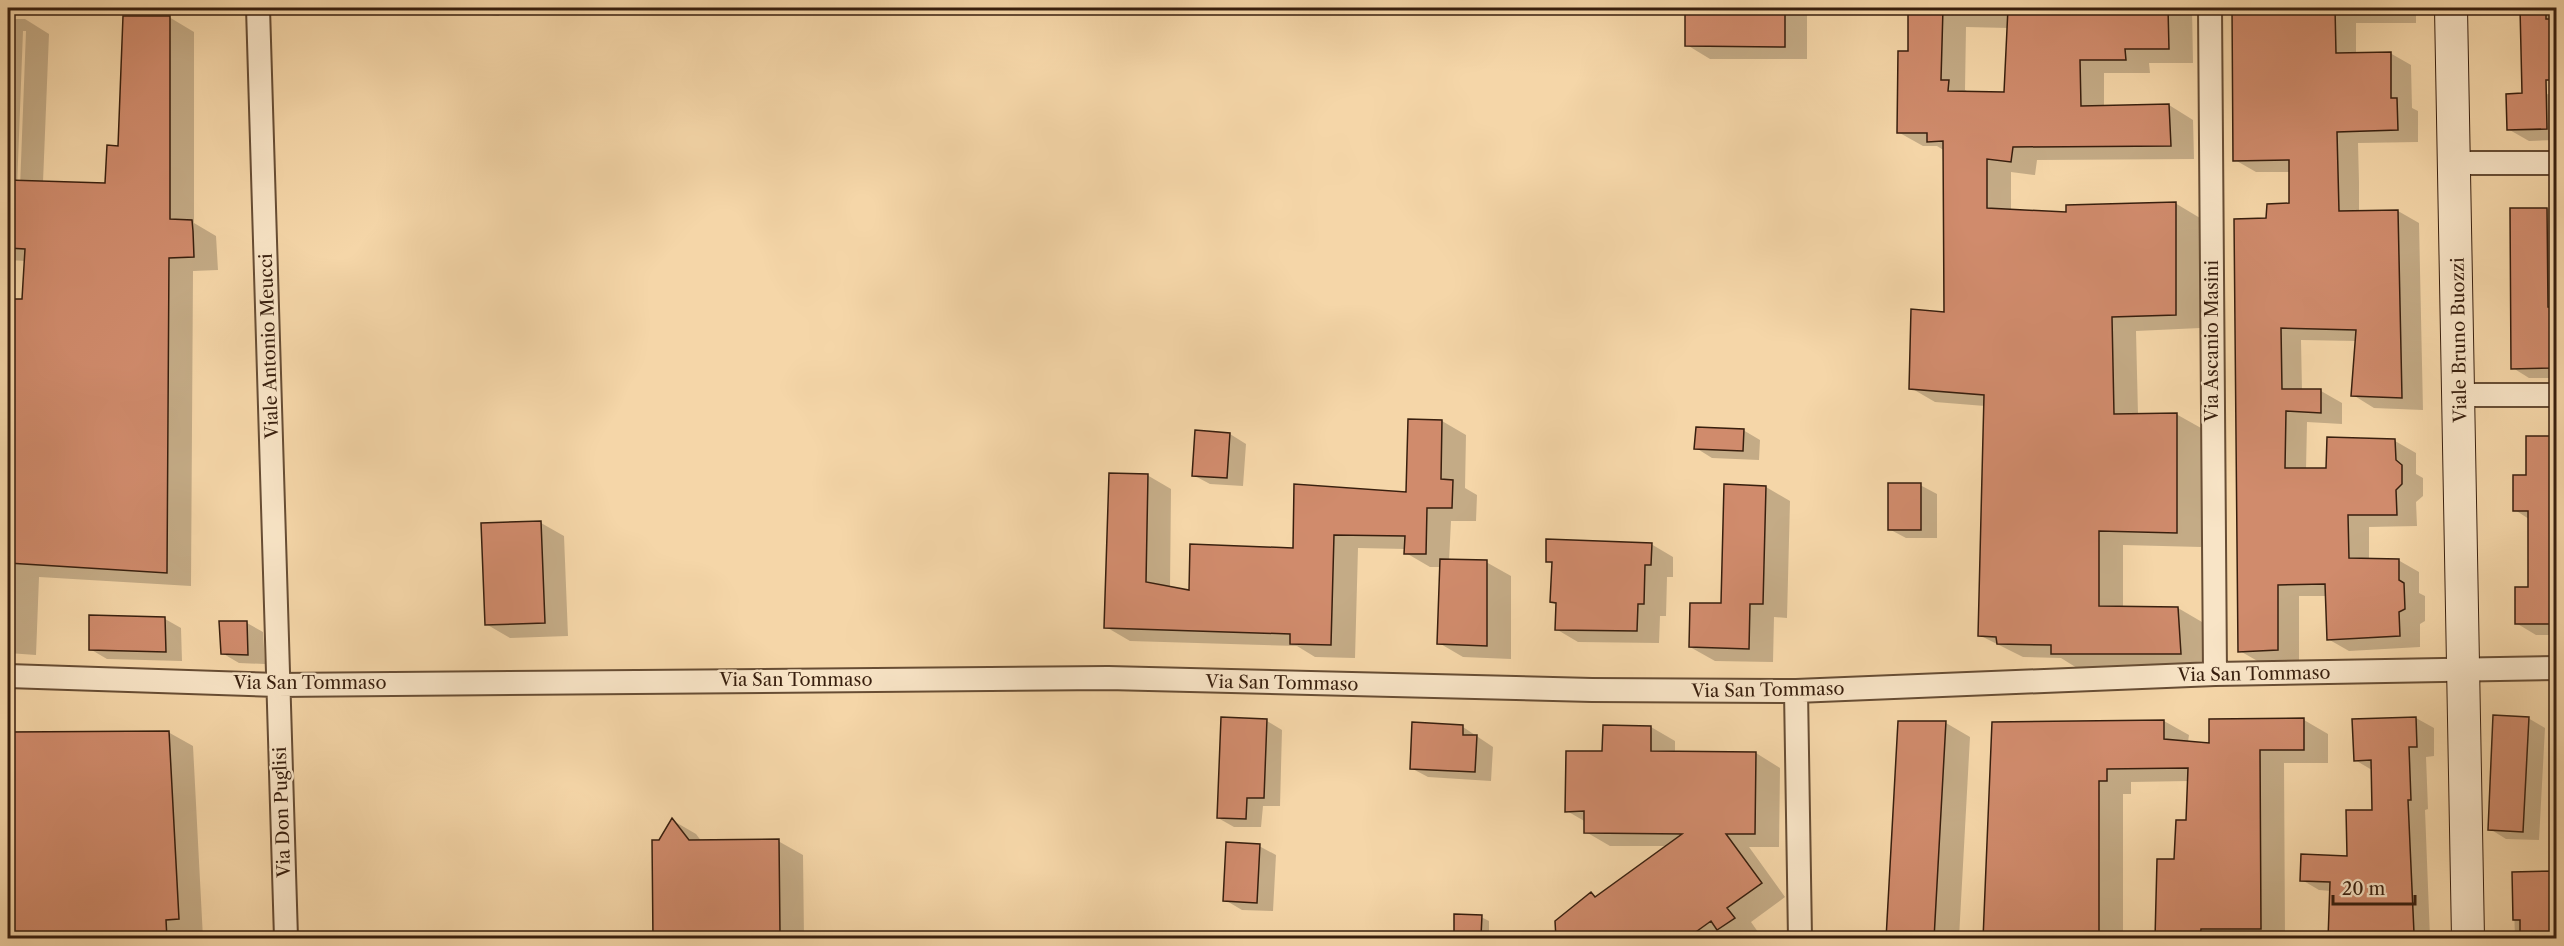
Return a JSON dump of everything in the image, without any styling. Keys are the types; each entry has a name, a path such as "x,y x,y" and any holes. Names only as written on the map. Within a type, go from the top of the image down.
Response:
{"main road":[{"name":"Viale Bruno Buozzi","path":"2451,8 2456,163 2468,939"}],"street":[{"name":"Viale Antonio Meucci","path":"258,8 277,685"},
{"name":"Via Ascanio Masini","path":"2210,8 2215,674"},
{"path":"2456,163 2556,163"},
{"path":"2460,395 2556,395"},
{"name":"Via San Tommaso","path":"8,676 277,685 1108,678 1593,690 1797,691 2215,674 2463,672 2556,668"},
{"name":"Via Don Puglisi","path":"277,685 286,939"},
{"path":"1797,691 1800,939"}],"building":[{"path":"1685,8 1785,8 1785,47 1685,46"},
{"path":"1908,8 1943,8 1941,80 1949,80 1948,91 2004,92 2008,8 2168,8 2169,49 2125,49 2126,60 2080,60 2081,106 2169,104 2171,146 2013,147 2011,162 1987,159 1987,208 2066,212 2066,205 2176,202 2176,315 2112,317 2114,414 2177,413 2177,533 2099,531 2099,606 2178,607 2181,654 2051,654 2051,645 1997,644 1996,637 1978,636 1984,395 1909,389 1911,309 1944,312 1943,141 1927,142 1927,133 1897,133 1898,51 1908,51"},
{"path":"2232,8 2335,8 2336,53 2391,52 2391,98 2397,98 2398,130 2337,132 2339,211 2398,210 2402,398 2351,396 2356,330 2281,328 2282,389 2321,389 2321,413 2286,411 2285,468 2326,468 2327,437 2395,439 2396,460 2402,465 2402,484 2396,490 2397,515 2348,515 2349,558 2399,559 2399,580 2404,583 2405,609 2399,612 2400,636 2327,640 2325,584 2278,585 2278,650 2238,652 2234,219 2266,218 2267,204 2289,203 2289,160 2233,161"},
{"path":"2520,8 2546,8 2546,19 2556,19 2556,80 2546,80 2547,129 2507,130 2506,94 2522,93"},
{"path":"123,16 170,16 170,219 192,220 193,231 194,257 169,258 167,573 8,563 8,299 22,299 25,249 8,248 8,180 105,183 107,145 118,146"},
{"path":"2510,208 2547,208 2548,307 2550,307 2552,368 2511,369"},
{"path":"1408,419 1442,420 1441,479 1453,480 1452,508 1427,508 1426,554 1404,554 1405,536 1334,535 1331,645 1290,644 1290,634 1104,628 1109,473 1148,474 1146,582 1189,590 1190,544 1293,548 1294,484 1406,492"},
{"path":"1696,427 1744,429 1743,451 1694,449"},
{"path":"1195,430 1230,433 1227,478 1192,476"},
{"path":"2526,436 2556,436 2556,466 2553,466 2556,624 2515,624 2515,587 2528,587 2528,511 2513,511 2513,475 2526,475"},
{"path":"1888,483 1921,483 1921,530 1888,530"},
{"path":"1724,484 1766,486 1763,604 1750,604 1749,649 1689,647 1690,603 1721,603"},
{"path":"541,521 545,623 485,625 481,523"},
{"path":"1546,539 1652,543 1651,565 1645,565 1644,604 1638,604 1637,631 1555,630 1556,603 1550,602 1552,562 1546,562"},
{"path":"1440,559 1487,560 1487,646 1437,644"},
{"path":"89,615 165,617 166,652 89,650"},
{"path":"219,621 247,621 248,655 221,654"},
{"path":"2493,715 2529,717 2523,832 2488,830"},
{"path":"1221,717 1267,719 1264,798 1247,798 1246,819 1217,818"},
{"path":"2416,717 2417,747 2409,747 2411,800 2408,800 2414,933 2351,934 2350,939 2328,939 2330,882 2300,881 2301,854 2347,856 2346,810 2372,810 2371,760 2354,761 2352,719"},
{"path":"2304,718 2304,750 2260,750 2261,929 2201,929 2200,939 2155,939 2157,859 2174,859 2176,820 2186,820 2188,768 2107,769 2107,781 2099,781 2099,939 1983,939 1992,722 2164,720 2164,739 2209,743 2209,719"},
{"path":"1898,721 1946,721 1934,939 1886,939"},
{"path":"1412,722 1463,725 1463,735 1477,735 1475,772 1410,769"},
{"path":"1603,725 1651,726 1651,751 1756,752 1755,834 1726,834 1762,883 1727,908 1735,918 1717,930 1711,921 1686,939 1556,939 1555,921 1591,892 1595,897 1682,834 1584,833 1584,811 1565,812 1566,751 1602,751"},
{"path":"169,731 179,919 166,920 167,939 8,939 8,732"},
{"path":"672,818 689,840 779,839 780,933 738,933 738,939 653,939 652,840 659,840"},
{"path":"1226,842 1260,844 1257,903 1223,901"},
{"path":"2556,871 2556,939 2520,939 2520,920 2513,920 2512,872"},
{"path":"1454,914 1482,915 1481,937 1454,936"}]}
